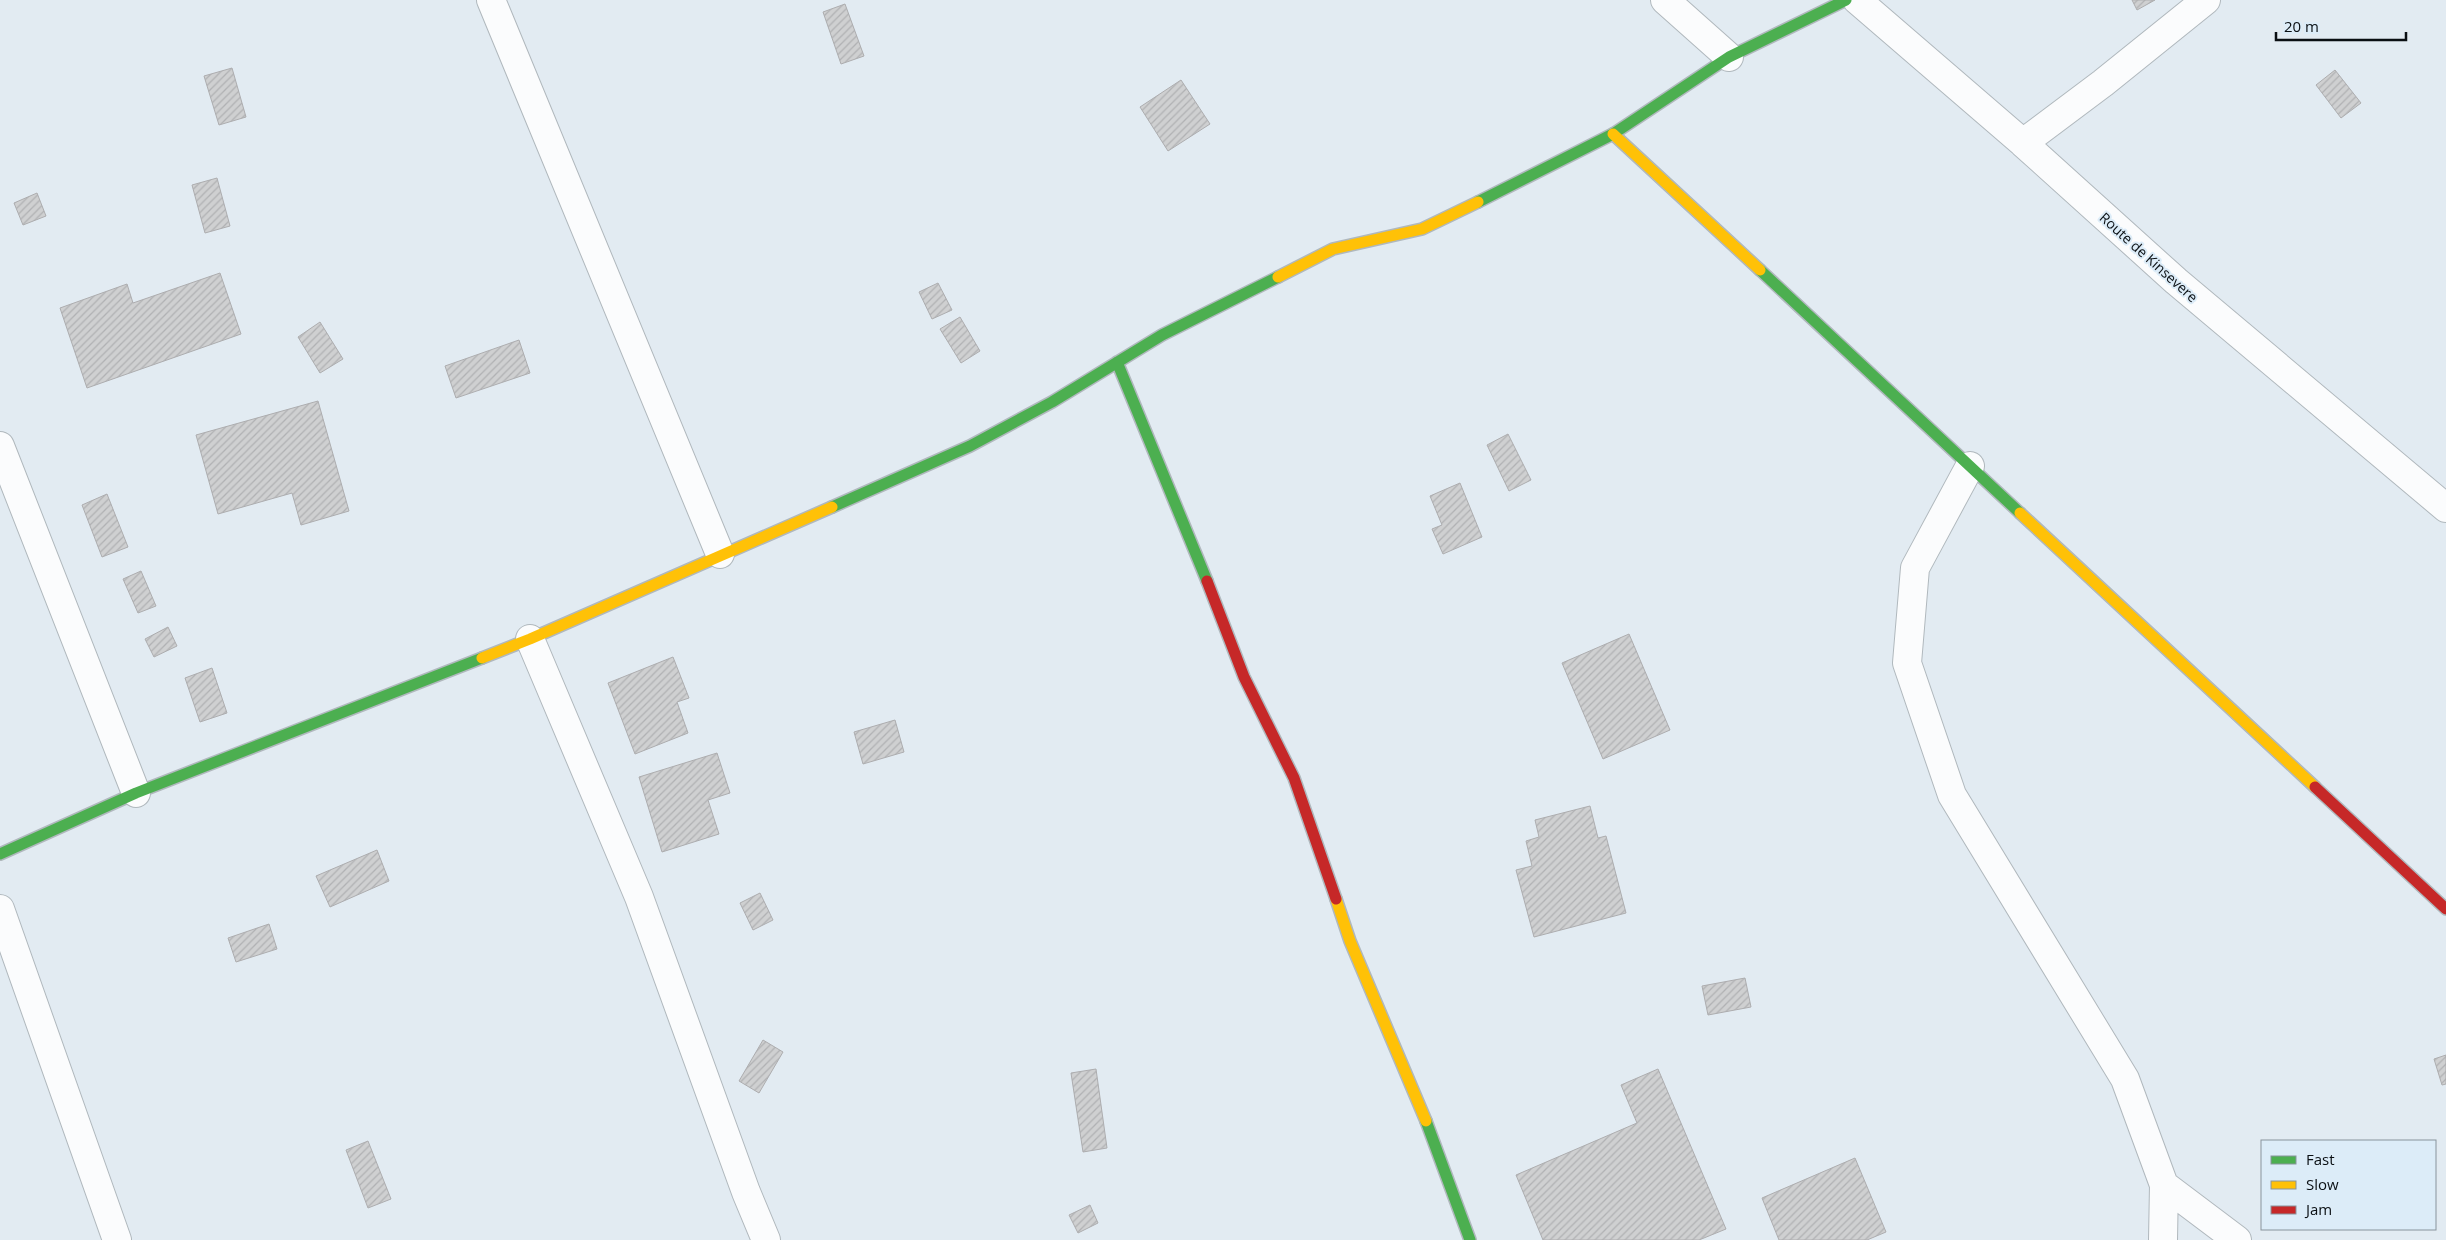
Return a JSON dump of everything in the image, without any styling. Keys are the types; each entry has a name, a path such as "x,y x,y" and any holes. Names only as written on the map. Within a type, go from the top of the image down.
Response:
{"street":[{"path":"491,0 720,554"},
{"path":"1665,0 1729,58"},
{"path":"0,854 136,793 530,639 720,554 970,446 1052,402 1162,335 1333,249 1422,229 1571,157 1613,134 1729,58 1846,0"},
{"name":"Route de Kinsevere","path":"1857,0 2023,142 2176,281 2446,508"},
{"path":"2023,142 2103,83 2206,0"},
{"path":"1613,134 2446,910"},
{"path":"1117,362 1185,523 1244,677 1294,778 1350,941 1438,1149 1470,1240"},
{"path":"0,446 136,793"},
{"path":"1970,466 1915,568 1906,664 1952,795 2125,1079 2164,1185 2163,1240"},
{"path":"530,639 639,897 746,1192 766,1240"},
{"path":"0,909 117,1240"},
{"path":"2164,1185 2237,1240"}],"building":[{"path":"2132,0 2155,0 2137,10"},
{"path":"845,4 864,56 841,64 823,12"},
{"path":"232,68 246,117 219,125 204,76"},
{"path":"2335,70 2361,103 2341,118 2316,85"},
{"path":"1181,80 1210,124 1168,151 1140,107"},
{"path":"217,178 230,226 205,233 192,185"},
{"path":"37,193 46,216 23,225 14,203"},
{"path":"220,273 241,334 87,388 60,308 127,284 133,303"},
{"path":"938,283 952,310 932,319 919,292"},
{"path":"960,317 980,351 961,363 940,329"},
{"path":"320,322 343,359 320,373 298,337"},
{"path":"519,340 530,373 456,398 445,366"},
{"path":"318,401 349,511 301,525 292,493 218,514 196,435"},
{"path":"1508,434 1531,480 1509,491 1487,445"},
{"path":"1460,483 1482,537 1443,554 1432,529 1442,525 1430,496"},
{"path":"107,494 128,547 102,557 82,505"},
{"path":"141,571 156,606 138,613 123,579"},
{"path":"168,627 177,646 154,657 145,639"},
{"path":"1629,634 1670,730 1603,759 1562,663"},
{"path":"673,657 689,698 677,702 688,733 635,754 608,683"},
{"path":"212,668 227,713 200,722 185,678"},
{"path":"895,720 904,752 863,764 854,732"},
{"path":"717,753 730,793 708,800 719,834 662,852 639,777"},
{"path":"1590,806 1598,838 1606,836 1626,913 1534,937 1516,870 1532,866 1526,841 1539,837 1535,820"},
{"path":"377,850 389,881 330,907 316,876"},
{"path":"760,893 773,920 753,930 740,903"},
{"path":"269,924 277,949 236,962 228,938"},
{"path":"1745,978 1751,1007 1708,1015 1702,986"},
{"path":"763,1040 783,1052 759,1093 739,1081"},
{"path":"2446,1055 2446,1084 2442,1085 2434,1059"},
{"path":"1096,1069 1107,1148 1083,1152 1071,1073"},
{"path":"1658,1069 1726,1229 1699,1240 1543,1240 1516,1175 1637,1123 1621,1085"},
{"path":"368,1141 391,1199 368,1208 346,1150"},
{"path":"1855,1158 1886,1232 1867,1240 1779,1240 1762,1198"},
{"path":"1090,1205 1098,1223 1078,1233 1069,1215"}],"traffic: fast":[{"path":"1478,202 1613,134 1729,57 1846,0"},
{"path":"1760,270 2020,513"},
{"path":"832,507 970,446 1052,402 1162,335 1278,277"},
{"path":"1117,362 1207,581"},
{"path":"0,854 136,793 482,658"},
{"path":"1426,1121 1470,1240"}],"traffic: slow":[{"path":"1613,134 1760,270"},
{"path":"1278,277 1333,249 1422,229 1478,202"},
{"path":"482,658 530,639 832,507"},
{"path":"2020,513 2315,787"},
{"path":"1336,899 1350,941 1426,1121"}],"traffic: jam":[{"path":"1207,581 1244,677 1294,778 1336,899"},
{"path":"2315,787 2446,909"}]}
